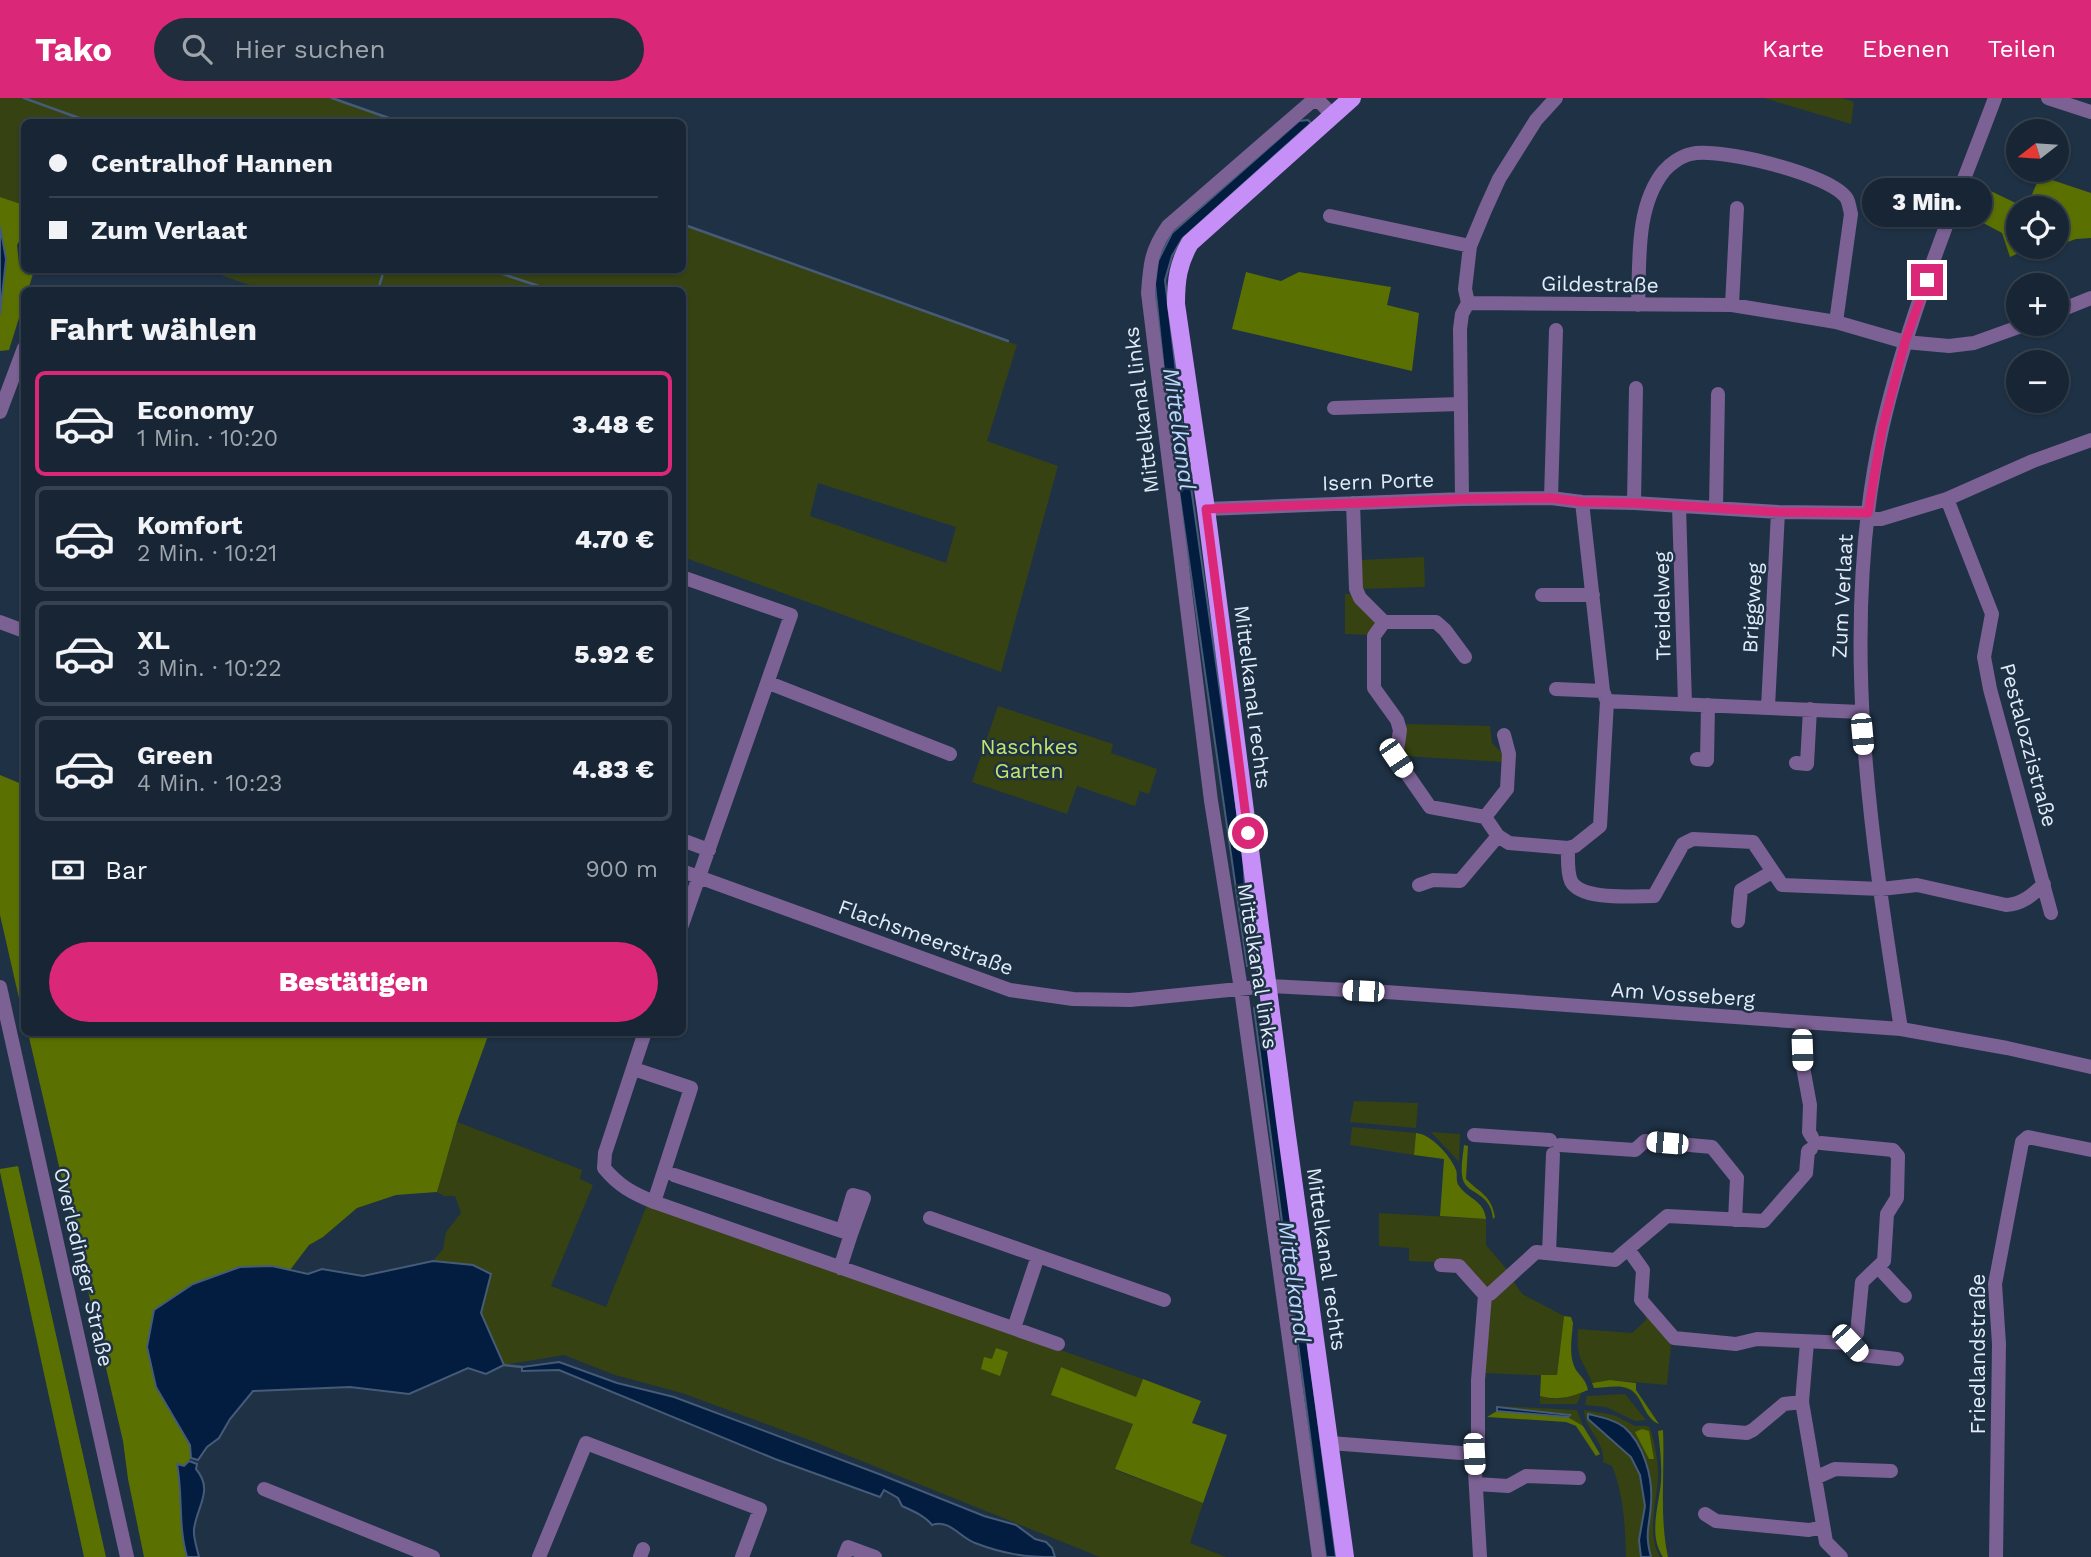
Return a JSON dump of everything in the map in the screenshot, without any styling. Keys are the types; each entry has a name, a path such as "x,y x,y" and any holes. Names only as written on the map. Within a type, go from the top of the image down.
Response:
{"main road":[{"name":"Mittelkanal rechts","path":"1345,1557 1330,1443 1254,987 1206,509 1176,304 1175,280 1180,261 1190,243 1352,98"}],"street":[{"path":"1462,499 1460,329 1462,314 1468,303 1465,289 1470,246 1499,179 1536,120 1556,98"},
{"name":"Zum Verlaat","path":"1901,1029 1866,777 1861,712 1860,628 1868,516 1882,430 1905,342 1995,98"},
{"path":"2048,98 2091,112"},
{"name":"Mittelkanal links","path":"1319,1557 1254,987 1211,801 1148,293 1151,257 1168,226 1311,102 1320,102 1333,116"},
{"path":"1638,305 1642,224 1655,185 1666,169 1692,153 1733,156 1775,164 1819,180 1847,199 1851,214 1836,322"},
{"path":"1732,305 1737,208"},
{"path":"1330,216 1470,246"},
{"path":"2069,307 2091,298"},
{"name":"Gildestraße","path":"1468,303 1732,305 1836,322 1905,342 1949,346 1973,344 2006,332"},
{"path":"1551,498 1556,330"},
{"path":"0,412 21,356"},
{"path":"1634,503 1636,388"},
{"path":"1716,507 1718,394"},
{"path":"1334,408 1460,404"},
{"name":"Isern Porte","path":"1206,509 1551,498 1582,502 1868,516 1881,519 1947,499 2033,461 2091,440"},
{"name":"Pestalozzistraße","path":"1947,499 1992,614 1984,657 1988,679 2051,913"},
{"path":"1384,622 1374,636 1374,688 1397,720 1400,730 1396,758 1430,807 1485,817 1498,836 1509,844 1568,848 1575,846 1600,826 1605,696 1582,502"},
{"path":"1353,503 1356,589 1360,597 1384,622 1436,622 1465,657"},
{"name":"Treidelweg","path":"1679,506 1685,704"},
{"name":"Briggweg","path":"1768,707 1778,512"},
{"path":"686,578 792,615 686,914"},
{"path":"1542,595 1593,595"},
{"path":"0,622 21,630"},
{"path":"769,683 950,754"},
{"path":"1556,690 1685,704 1861,712"},
{"path":"1697,759 1707,760 1708,705"},
{"path":"1796,763 1807,764 1810,709"},
{"path":"1485,817 1507,789 1509,754 1504,736"},
{"path":"1419,884 1433,880 1460,881 1498,836"},
{"path":"1568,848 1571,881 1577,889 1590,895 1654,896 1684,844 1693,839 1753,842 1782,885 1881,889 1917,885 2016,905 2044,884"},
{"path":"686,841 709,850"},
{"name":"Flachsmeerstraße","path":"686,872 1010,990 1073,999 1130,1000 1254,987"},
{"path":"1738,921 1741,890 1772,872"},
{"name":"Overledinger Straße","path":"0,987 127,1557"},
{"name":"Am Vosseberg","path":"1254,987 1386,992 1802,1024 1901,1029 2091,1066"},
{"path":"1802,1024 1803,1067 1810,1105 1809,1132 1815,1143"},
{"path":"644,1036 606,1153 604,1168 617,1184 630,1193 654,1202 1058,1344"},
{"path":"634,1069 691,1088 654,1202"},
{"path":"1474,1135 1554,1146 1635,1150 1645,1141 1712,1147 1737,1178 1735,1220"},
{"name":"Friedlandstraße","path":"1996,1557 1999,1344 1995,1284 2022,1142 2028,1137 2091,1150"},
{"path":"1485,1295 1490,1294 1536,1252 1615,1259 1667,1216 1764,1221 1806,1173 1808,1152 1815,1143"},
{"path":"1815,1143 1893,1150 1898,1156 1897,1198 1887,1214 1884,1261 1862,1282 1857,1333 1850,1343"},
{"path":"1549,1253 1554,1146"},
{"path":"674,1175 847,1233 840,1268"},
{"path":"930,1219 1164,1300"},
{"path":"1628,1249 1643,1270 1641,1300 1674,1338 1736,1344 1757,1339 1850,1343 1861,1355 1897,1359"},
{"path":"1014,1328 1038,1256"},
{"path":"1441,1265 1459,1266 1485,1295 1478,1380 1478,1442 1474,1454 1480,1557"},
{"path":"1878,1267 1905,1296"},
{"path":"1807,1342 1802,1402 1826,1542 1841,1557"},
{"path":"1709,1430 1747,1433 1784,1404 1802,1402"},
{"path":"539,1557 586,1443 760,1509 742,1557"},
{"path":"1330,1443 1474,1454"},
{"path":"1815,1478 1835,1469 1891,1471"},
{"path":"1476,1484 1508,1486 1526,1476 1579,1478"},
{"path":"264,1489 433,1557"},
{"path":"1704,1514 1716,1521 1810,1530 1823,1527"},
{"path":"844,1557 848,1547 875,1557"}],"green space":[{"path":"0,98 332,98 392,119 21,119 21,204 0,197"},
{"path":"1764,98 1842,98 1854,102 1851,124"},
{"path":"1970,181 2006,198 2006,245 2002,233 1959,210"},
{"path":"2037,182 2058,182 2091,193 2091,238 2069,241 2069,196 2031,196"},
{"path":"0,197 21,204 21,238 17,245 19,264 21,273 33,274 29,287 21,287 21,312 9,350 0,351 0,315 6,259 0,226"},
{"path":"686,225 1017,345 987,441 1058,466 1001,672 686,558 686,287 255,287 215,273 686,273","holes":["818,483 956,527 946,563 810,516"]},
{"path":"1246,272 1281,281 1299,272 1391,287 1387,305 1419,313 1412,371 1232,329"},
{"path":"1424,557 1425,587 1361,589 1360,560"},
{"path":"1345,594 1352,594 1377,624 1371,635 1345,634"},
{"name":"Naschkes Garten","path":"998,706 1113,744 1111,753 1157,769 1149,794 1140,791 1135,806 1077,786 1067,814 972,782"},
{"path":"1406,724 1490,726 1492,743 1504,755 1504,762 1404,756"},
{"path":"0,775 21,784 21,1007 0,915"},
{"path":"29,1036 488,1036 457,1122 437,1192 396,1195 357,1208 323,1237 309,1245 290,1270 272,1266 156,1387 190,1445 191,1458 184,1466 177,1465 182,1534 187,1557 144,1557 123,1441"},
{"path":"1354,1101 1418,1103 1416,1128 1350,1122"},
{"path":"457,1122 582,1170 580,1179 593,1185 551,1286 606,1307 647,1205 1143,1379 1136,1397 1061,1367 1052,1395 1133,1424 1115,1470 1203,1503 1190,1543 1226,1557 1100,1557 812,1441 682,1393 615,1375 564,1355 504,1365 481,1313 473,1265 433,1261 443,1249 446,1232 461,1213 455,1196 444,1196 437,1192"},
{"path":"1352,1127 1416,1133 1414,1155 1350,1145"},
{"path":"1431,1132 1460,1134 1459,1162"},
{"path":"1416,1133 1428,1137 1445,1152 1456,1170 1459,1186 1479,1204 1486,1219 1440,1216 1444,1159 1414,1155"},
{"path":"1464,1145 1468,1146 1466,1179 1488,1199 1495,1217 1493,1219 1488,1204 1463,1180"},
{"path":"18,1166 106,1557 84,1557 0,1172 0,1169"},
{"path":"1379,1213 1486,1219 1486,1245 1509,1272 1489,1290 1461,1263 1409,1261 1409,1248 1379,1246"},
{"path":"1512,1279 1522,1294 1564,1316 1557,1376 1483,1373 1487,1303"},
{"path":"1564,1316 1571,1317 1573,1323 1572,1359 1588,1390 1564,1398 1540,1396 1541,1375 1557,1375"},
{"path":"1646,1316 1671,1345 1667,1385 1610,1380 1592,1383 1580,1358 1578,1329 1632,1333 1646,1320"},
{"path":"996,1348 1008,1352 1000,1376 981,1369 984,1357 992,1359"},
{"path":"1061,1367 1136,1397 1143,1379 1201,1401 1192,1423 1227,1435 1203,1503 1115,1469 1133,1424 1051,1395"},
{"path":"1610,1380 1636,1383 1636,1390 1659,1424 1650,1417 1634,1392 1616,1386 1594,1388 1592,1383"},
{"path":"1582,1392 1577,1404 1540,1404 1540,1396 1561,1398"},
{"path":"1625,1394 1646,1420 1635,1421 1606,1407 1585,1405 1587,1396"},
{"path":"1497,1406 1577,1410 1583,1426 1568,1417 1569,1414"},
{"path":"1584,1410 1614,1415 1635,1426 1650,1428 1658,1471 1653,1528 1660,1557 1626,1557 1623,1511 1616,1477 1612,1466 1603,1462 1601,1449"},
{"path":"1497,1411 1568,1417 1583,1426 1600,1454 1596,1456 1576,1426 1566,1422 1487,1417"},
{"path":"1642,1429 1649,1431 1654,1459 1649,1459 1635,1432"},
{"path":"1663,1430 1663,1510 1668,1557 1663,1557 1655,1530 1661,1475 1658,1431"}],"water":[{"name":"Mittelkanal","path":"1308,120 1311,123 1182,239 1172,256 1165,280 1184,438 1243,853 1255,965 1247,966 1170,428 1155,284 1158,261 1172,233 1299,121"},
{"path":"0,226 6,259 0,315"},
{"name":"Mittelkanal","path":"1260,1007 1265,1020 1336,1557 1326,1557 1254,1008"},
{"path":"433,1261 473,1265 491,1274 481,1313 504,1365 486,1374 468,1368 409,1394 350,1387 253,1391 230,1419 219,1438 207,1447 198,1460 191,1458 190,1445 156,1387 147,1347 154,1310 193,1284 240,1267 272,1266 308,1274 322,1269 363,1276"},
{"path":"559,1362 617,1383 674,1397 984,1516 1016,1525 1035,1539 1046,1542 1055,1557 1014,1554 985,1547 949,1526 932,1525 922,1516 902,1506 898,1498 884,1490 880,1497 775,1459 559,1370 522,1371 522,1367"},
{"path":"1497,1407 1570,1415 1568,1417 1497,1411"},
{"path":"1588,1414 1611,1420 1624,1427 1642,1452 1650,1483 1648,1535 1651,1557 1641,1557 1639,1540 1645,1506 1640,1475 1631,1457 1588,1419"},
{"path":"189,1461 197,1464 196,1469 204,1484 194,1529 199,1557 187,1557 182,1534 177,1464 184,1466"}],"waterway":[{"path":"24,98 82,119"},
{"path":"332,98 392,119"},
{"path":"686,225 1008,341"},
{"path":"379,287 383,273"},
{"path":"499,273 542,287"},
{"path":"504,1365 522,1367"}],"route":[{"path":"1248,833 1206,509 1551,498 1778,512 1868,513 1882,430 1905,342 1927,280"}]}
